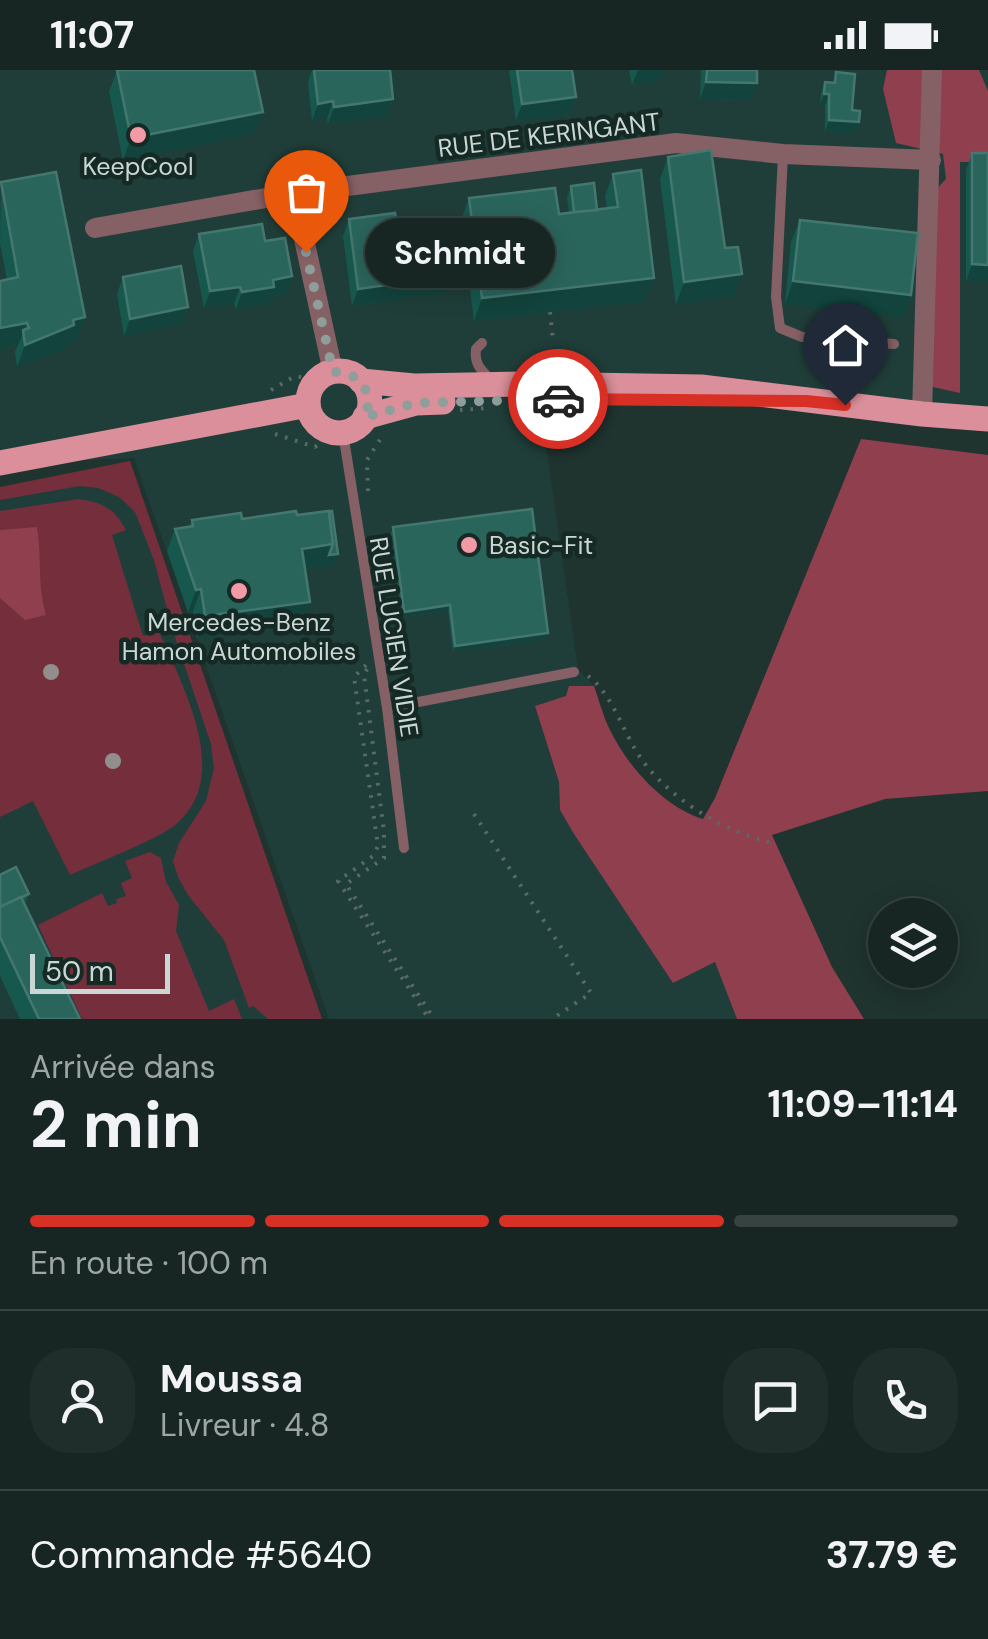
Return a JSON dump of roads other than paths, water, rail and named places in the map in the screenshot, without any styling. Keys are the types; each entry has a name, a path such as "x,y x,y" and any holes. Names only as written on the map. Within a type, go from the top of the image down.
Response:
{"main road":[{"path":"806,401 522,398 416,403 376,425 338,433 316,423 308,396 317,380 343,372 361,381 493,396 700,386 988,422"},
{"path":"361,381 376,425"},
{"path":"0,464 308,405"}],"street":[{"path":"928,414 932,70"},
{"name":"RUE DE KERINGANT","path":"95,228 294,193 676,143 784,154 931,160"},
{"path":"294,193 333,372"}],"lane":[{"path":"784,154 776,297 780,328 802,337 894,344"},
{"path":"482,343 476,349 478,368 493,396"},
{"name":"RUE LUCIEN VIDIE","path":"338,433 386,708 404,848"},
{"path":"386,708 574,672"}],"place":[{"name":"KeepCool","path":"138,135"},
{"name":"Schmidt","path":"306,252"},
{"name":"Basic-Fit","path":"469,545"},
{"name":"Mercedes-Benz Hamon Automobiles","path":"239,591"}]}
